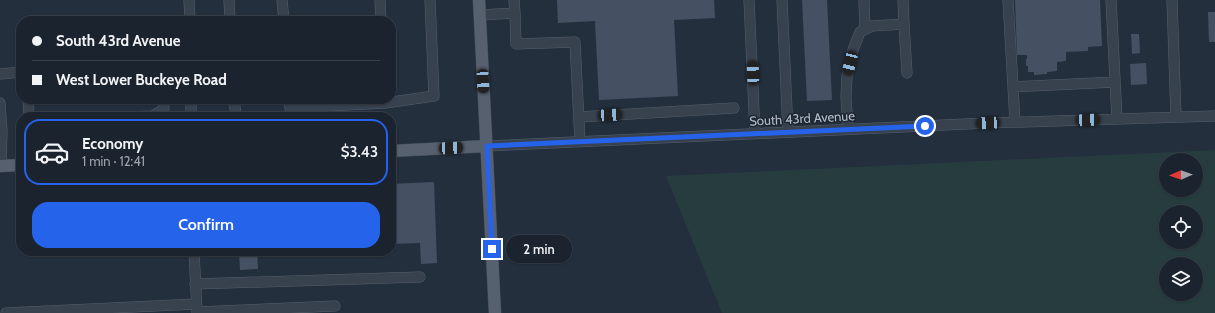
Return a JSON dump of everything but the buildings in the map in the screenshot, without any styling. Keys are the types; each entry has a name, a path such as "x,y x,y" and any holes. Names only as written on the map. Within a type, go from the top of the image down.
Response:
{"main road":[{"path":"479,0 495,313"},
{"name":"South 43rd Avenue","path":"396,150 487,146"},
{"path":"1,166 16,165"}],"street":[{"path":"189,0 190,16"},
{"path":"229,0 230,16"},
{"path":"282,0 284,16"},
{"path":"380,0 381,16"},
{"path":"396,100 434,96 430,0"},
{"path":"514,0 516,44 575,42 580,142"},
{"path":"749,0 755,134"},
{"path":"782,0 788,132"},
{"path":"864,0 865,30"},
{"path":"903,0 907,73"},
{"path":"1008,0 1016,122"},
{"path":"1111,0 1117,119"},
{"path":"1172,0 1176,117"},
{"path":"480,15 515,13"},
{"path":"848,129 847,76 853,50 860,32 872,26 904,24"},
{"path":"0,74 16,72"},
{"path":"1013,88 1115,82"},
{"path":"0,103 2,132 1,166"},
{"path":"159,112 164,109 164,104"},
{"path":"290,104 290,108 344,104"},
{"path":"579,117 734,108"},
{"name":"South 43rd Avenue","path":"487,146 1016,122 1215,116"},
{"path":"194,256 196,310"},
{"path":"195,284 420,277"},
{"path":"6,313 335,306"}],"green space":[{"path":"1215,150 1215,313 722,313 666,176"}],"route":[{"path":"492,249 487,146 925,126"}]}
